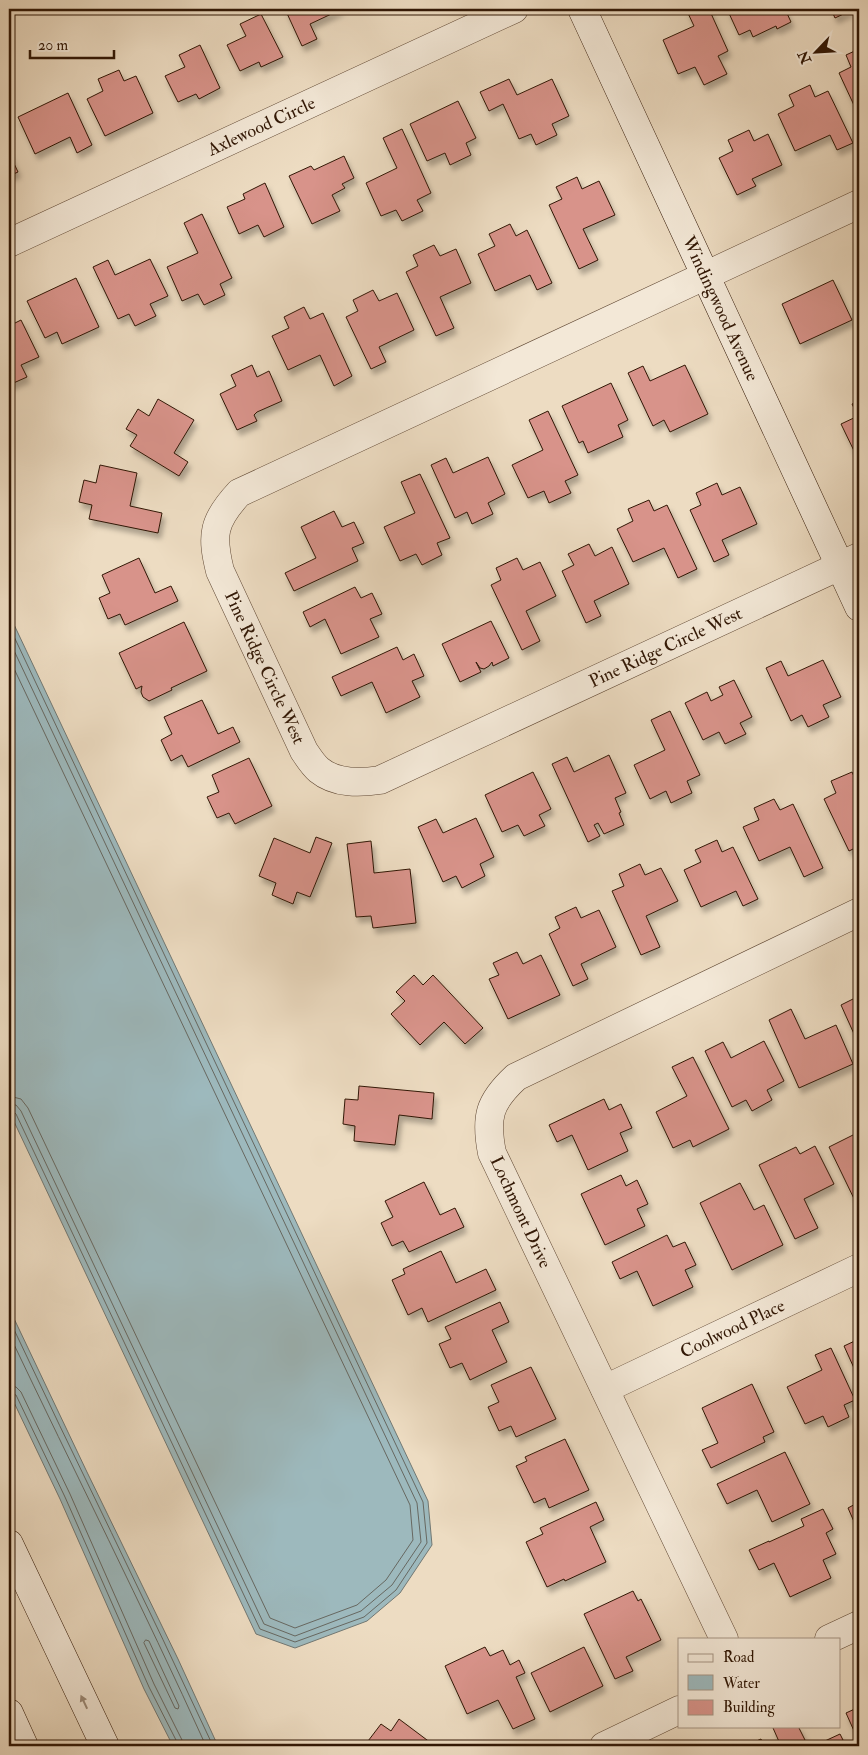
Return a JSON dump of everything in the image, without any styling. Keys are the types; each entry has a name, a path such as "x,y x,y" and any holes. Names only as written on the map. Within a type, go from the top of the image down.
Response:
{"street":[{"name":"Axlewood Circle","path":"9,243 514,9"},
{"name":"Windingwood Avenue","path":"582,9 706,274 849,562 859,608"},
{"name":"Pine Ridge Circle West","path":"849,562 380,780 360,783 338,780 319,770 304,751 220,571 215,550 216,528 224,509 239,494 859,204"},
{"name":"Lochmont Drive","path":"724,1638 492,1153 488,1131 492,1108 501,1090 516,1076 859,912"},
{"name":"Coolwood Place","path":"605,1389 859,1268"},
{"path":"9,1544 105,1746"},
{"path":"831,1638 859,1624"},
{"path":"604,1746 678,1710"},
{"path":"9,1713 24,1746"}],"water":[{"path":"9,614 428,1501 432,1545 400,1593 367,1621 295,1648 256,1634 9,1111"},
{"path":"9,1308 218,1746 173,1746 144,1689 60,1499 9,1392"}],"building":[{"path":"285,9 342,9 310,24 317,39 302,46"},
{"path":"686,9 709,9 728,51 718,56 727,74 704,85 695,67 678,74 663,40 694,26"},
{"path":"727,9 785,9 791,22 777,29 776,26 753,37 750,30 739,35"},
{"path":"831,9 854,9 835,18"},
{"path":"261,14 283,57 261,67 259,62 240,71 227,45 246,36 240,24"},
{"path":"200,45 220,88 199,99 196,94 178,102 165,76 185,67 179,55"},
{"path":"859,49 859,116 839,73 851,67 846,55"},
{"path":"119,70 124,81 136,76 153,113 105,136 87,99 103,91 98,79"},
{"path":"509,79 517,95 552,79 569,116 552,124 557,135 536,145 531,134 519,139 503,104 489,111 480,92"},
{"path":"810,85 815,97 828,91 853,143 837,150 830,135 795,151 778,114 794,106 789,95"},
{"path":"68,93 92,145 77,153 70,137 35,154 18,117"},
{"path":"458,101 476,138 466,143 471,155 450,165 445,153 427,161 410,124"},
{"path":"402,129 431,193 417,200 423,211 402,221 396,210 381,216 366,183 397,168 383,138"},
{"path":"749,130 754,141 768,134 782,165 752,179 756,186 737,195 719,158 733,151 728,140"},
{"path":"9,153 18,172 9,176"},
{"path":"344,156 354,178 342,184 345,188 332,195 340,211 312,224 289,176 311,166 314,170"},
{"path":"577,177 582,189 599,181 615,215 583,229 598,260 579,269 549,205 562,199 556,187"},
{"path":"265,183 284,227 264,237 258,225 239,234 227,207 245,199 243,194"},
{"path":"202,214 232,278 220,284 225,295 204,305 198,294 182,301 167,267 198,253 184,223"},
{"path":"510,224 516,236 527,230 552,283 537,290 530,275 495,291 478,254 495,246 489,234"},
{"path":"434,245 440,256 456,249 471,283 440,297 454,328 436,336 406,272 418,266 413,255"},
{"path":"150,259 168,296 150,304 156,316 135,326 129,314 118,319 93,267 108,260 115,275"},
{"path":"76,278 99,327 62,344 57,332 45,338 27,301"},
{"path":"833,280 852,320 800,344 782,304"},
{"path":"373,290 379,301 397,293 414,330 379,347 386,362 371,369 346,317 358,311 353,300"},
{"path":"304,307 310,319 323,313 352,376 334,386 320,355 288,370 272,336 289,328 284,317"},
{"path":"21,320 39,357 21,365 27,377 9,385 9,326"},
{"path":"252,365 257,377 269,371 282,401 257,412 254,415 257,421 237,430 220,394 236,386 231,375"},
{"path":"685,365 708,414 670,432 664,420 653,426 628,373 643,366 650,381"},
{"path":"611,383 628,420 618,425 623,437 588,453 583,441 579,443 562,406"},
{"path":"158,399 194,420 174,453 188,462 179,476 130,446 137,435 126,429 138,409 149,416"},
{"path":"859,401 859,456 857,457 841,424 858,416 852,404"},
{"path":"548,411 578,475 565,481 571,493 549,503 544,491 528,498 512,465 543,450 529,420"},
{"path":"488,457 505,494 488,503 493,514 472,524 467,512 455,518 431,465 446,458 453,473"},
{"path":"100,465 137,473 130,506 162,513 158,533 89,519 92,505 79,502 84,480 96,483"},
{"path":"420,474 450,538 437,543 442,555 422,565 416,554 400,561 384,527 415,513 401,482"},
{"path":"717,483 722,495 740,487 757,524 722,540 729,555 714,562 690,510 701,505 696,493"},
{"path":"649,500 654,511 667,505 697,569 678,578 664,548 633,562 617,529 633,521 628,509"},
{"path":"334,511 342,527 354,522 364,543 352,548 358,561 294,591 285,573 316,558 301,527"},
{"path":"589,544 595,556 612,547 629,584 594,601 601,616 586,623 562,571 574,565 568,554"},
{"path":"139,558 155,593 171,586 178,601 125,625 120,614 108,619 99,598 110,593 102,575"},
{"path":"517,558 523,570 540,562 556,596 526,611 540,641 522,650 491,585 501,580 496,568"},
{"path":"355,587 361,598 372,593 382,614 370,619 379,637 341,654 325,619 310,627 303,612"},
{"path":"491,621 509,658 493,666 492,662 484,669 480,668 476,662 481,672 460,682 442,644"},
{"path":"184,622 207,671 149,701 143,697 141,692 142,686 136,689 119,653"},
{"path":"397,647 403,660 414,654 424,676 412,681 420,697 386,713 372,682 341,696 332,677"},
{"path":"823,660 841,697 823,705 829,717 808,727 802,715 791,721 766,668 781,661 788,676"},
{"path":"734,680 752,717 740,723 746,734 725,744 719,732 703,740 685,703 707,692 711,701 723,695 719,687"},
{"path":"202,700 218,734 233,727 240,742 188,767 182,755 171,761 161,740 172,734 164,717"},
{"path":"670,711 700,775 687,781 692,793 671,803 666,791 650,799 634,765 665,750 651,720"},
{"path":"609,755 626,793 615,798 624,825 604,834 598,823 594,825 600,836 588,842 552,764 567,757 574,772"},
{"path":"249,758 272,806 235,824 229,813 217,818 207,797 219,792 212,775"},
{"path":"533,772 551,809 539,815 545,826 524,836 518,825 502,832 485,795"},
{"path":"852,772 857,783 859,782 859,828 857,829 859,833 859,846 849,851 824,799 836,793 831,781"},
{"path":"774,799 780,810 793,804 823,868 804,877 790,847 759,861 743,827 759,820 754,808"},
{"path":"476,818 494,857 480,864 485,876 462,888 456,876 443,882 418,827 436,819 443,833"},
{"path":"316,837 332,843 310,897 297,892 293,904 272,895 276,883 259,876 274,838 310,853"},
{"path":"717,840 722,852 733,847 758,899 743,906 736,891 701,907 684,870 701,862 695,850"},
{"path":"371,841 374,873 410,869 416,923 373,928 371,916 356,917 347,844"},
{"path":"640,864 645,875 661,868 678,901 646,916 660,947 641,955 612,891 624,886 619,874"},
{"path":"576,907 581,918 599,910 616,947 581,964 588,979 573,986 549,934 560,928 555,917"},
{"path":"517,952 523,964 541,955 560,995 508,1019 489,979 499,975 493,963"},
{"path":"414,975 423,985 433,975 483,1028 465,1044 444,1022 420,1045 391,1014 405,1001 396,992"},
{"path":"859,996 859,1045 841,1005"},
{"path":"791,1009 805,1039 836,1025 853,1064 799,1088 769,1020"},
{"path":"764,1041 784,1081 767,1090 772,1100 752,1111 746,1100 732,1107 705,1051 723,1042 731,1058"},
{"path":"693,1057 729,1129 693,1147 690,1140 673,1148 656,1112 687,1096 672,1067"},
{"path":"359,1086 434,1093 432,1119 399,1115 395,1145 354,1141 355,1126 343,1124 345,1099 358,1100"},
{"path":"604,1099 609,1110 621,1104 632,1128 620,1133 628,1151 588,1170 572,1135 557,1142 549,1125"},
{"path":"859,1132 859,1209 829,1147"},
{"path":"815,1146 834,1184 804,1199 818,1228 795,1239 759,1165 796,1147 800,1154"},
{"path":"621,1175 626,1186 637,1180 648,1204 637,1209 645,1226 605,1245 581,1194"},
{"path":"424,1182 440,1215 455,1208 464,1227 409,1252 403,1241 392,1246 381,1223 393,1217 385,1201"},
{"path":"740,1183 754,1210 764,1205 783,1245 732,1270 700,1203"},
{"path":"667,1235 673,1247 685,1242 696,1265 685,1270 693,1287 653,1306 637,1271 620,1279 612,1262"},
{"path":"441,1251 456,1283 486,1269 496,1290 428,1322 422,1308 408,1315 392,1280 405,1274 403,1269"},
{"path":"500,1302 509,1322 492,1330 507,1362 470,1380 462,1363 450,1368 439,1344 451,1339 445,1327"},
{"path":"859,1339 859,1379 844,1346"},
{"path":"831,1348 855,1400 844,1405 849,1417 828,1427 823,1416 805,1424 787,1387 822,1370 815,1355"},
{"path":"531,1367 556,1419 516,1437 511,1426 499,1431 488,1407 499,1402 491,1385"},
{"path":"752,1384 774,1432 763,1437 765,1442 711,1468 702,1450 718,1443 702,1408"},
{"path":"565,1439 589,1490 549,1508 545,1498 534,1503 516,1466 527,1461 525,1457"},
{"path":"785,1452 810,1504 772,1522 757,1490 727,1504 717,1484"},
{"path":"596,1502 604,1520 590,1527 606,1562 547,1587 526,1542 543,1534 540,1528"},
{"path":"859,1502 859,1533 848,1508"},
{"path":"823,1509 833,1529 826,1533 836,1554 823,1560 831,1578 790,1597 774,1563 759,1570 749,1550 804,1526 801,1519"},
{"path":"633,1591 638,1601 641,1599 661,1640 626,1657 633,1671 615,1679 584,1614"},
{"path":"485,1647 490,1656 503,1650 510,1665 519,1660 525,1673 516,1677 535,1719 513,1729 498,1700 467,1714 445,1666"},
{"path":"584,1647 603,1686 550,1712 531,1673"},
{"path":"859,1707 859,1742 846,1713"},
{"path":"399,1719 435,1746 365,1745 381,1724 391,1731"},
{"path":"773,1728 799,1728 808,1746 781,1746"},
{"path":"840,1734 846,1746 814,1746"},
{"path":"761,1739 764,1746 745,1746"}]}
